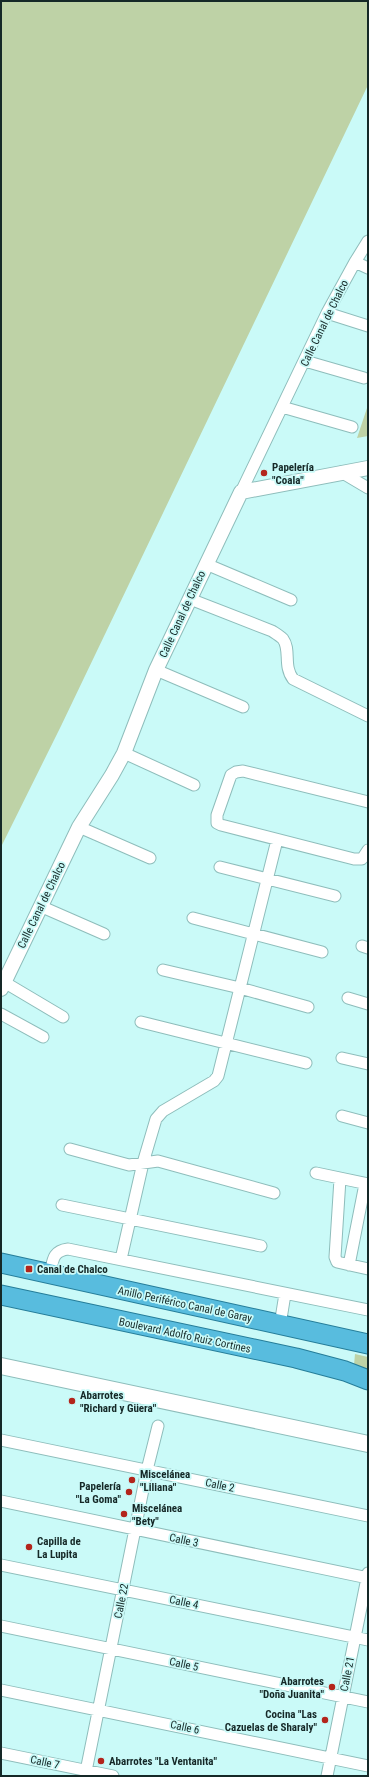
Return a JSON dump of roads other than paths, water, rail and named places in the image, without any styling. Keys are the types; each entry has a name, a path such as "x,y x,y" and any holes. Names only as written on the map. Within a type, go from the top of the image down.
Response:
{"highway":[{"name":"Anillo Periférico Canal de Garay","path":"1,1263 368,1344"},
{"name":"Boulevard Adolfo Ruiz Cortines","path":"1,1295 296,1358 345,1371 368,1380"}],"main road":[{"path":"1,1366 368,1444"}],"street":[{"name":"Calle Canal de Chalco","path":"3,986 79,827 124,753 156,670 206,564 327,313 368,241"},
{"path":"355,262 368,268"},
{"path":"327,313 368,326"},
{"path":"305,361 364,378"},
{"path":"282,407 352,427"},
{"path":"241,492 368,468"},
{"path":"341,472 368,488"},
{"path":"206,564 291,600"},
{"path":"190,599 272,631 282,639 287,649 287,666 293,679 368,716"},
{"path":"156,670 244,707"},
{"path":"124,753 194,786"},
{"path":"368,802 244,771 236,772 231,775 217,815 217,822 221,825 354,859 362,859 368,850"},
{"path":"79,827 150,858"},
{"path":"121,1259 143,1163 157,1116 214,1081 218,1076 252,933 277,840"},
{"path":"220,867 335,896"},
{"path":"40,906 104,934"},
{"path":"193,918 322,952"},
{"path":"163,970 240,988 308,1007"},
{"path":"3,986 63,1017"},
{"path":"348,998 368,1004"},
{"path":"1,1014 43,1037"},
{"path":"141,1022 306,1063"},
{"path":"342,1058 368,1064"},
{"path":"342,1116 368,1123"},
{"path":"70,1149 129,1165 158,1161 274,1193"},
{"path":"316,1173 366,1184 349,1265"},
{"path":"340,1179 335,1257 337,1262 368,1269"},
{"path":"62,1205 261,1246"},
{"path":"50,1274 55,1254 60,1250 68,1249 368,1310"},
{"path":"280,1325 285,1294"},
{"name":"Calle 22","path":"86,1773 147,1470 158,1426"},
{"name":"Calle 2","path":"1,1440 368,1516"},
{"name":"Calle 3","path":"1,1501 368,1576"},
{"name":"Calle 4","path":"1,1565 368,1640"},
{"name":"Calle 21","path":"327,1776 368,1576"},
{"name":"Calle 5","path":"1,1626 368,1702"},
{"name":"Calle 6","path":"1,1690 99,1709 368,1766"},
{"name":"Calle 7","path":"1,1753 86,1773 113,1776"}],"place":[{"name":"Papelería \"Coala\"","path":"264,473"},
{"name":"Canal de Chalco","path":"29,1269"},
{"name":"Abarrotes \"Richard y Güera\"","path":"72,1401"},
{"name":"Miscelánea \"Liliana\"","path":"132,1480"},
{"name":"Papelería \"La Goma\"","path":"129,1492"},
{"name":"Miscelánea \"Bety\"","path":"124,1514"},
{"name":"Capilla de La Lupita","path":"29,1547"},
{"name":"Abarrotes \"Doña Juanita\"","path":"332,1687"},
{"name":"Cocina \"Las Cazuelas de Sharaly\"","path":"325,1720"},
{"name":"Abarrotes \"La Ventanita\"","path":"101,1761"}]}
